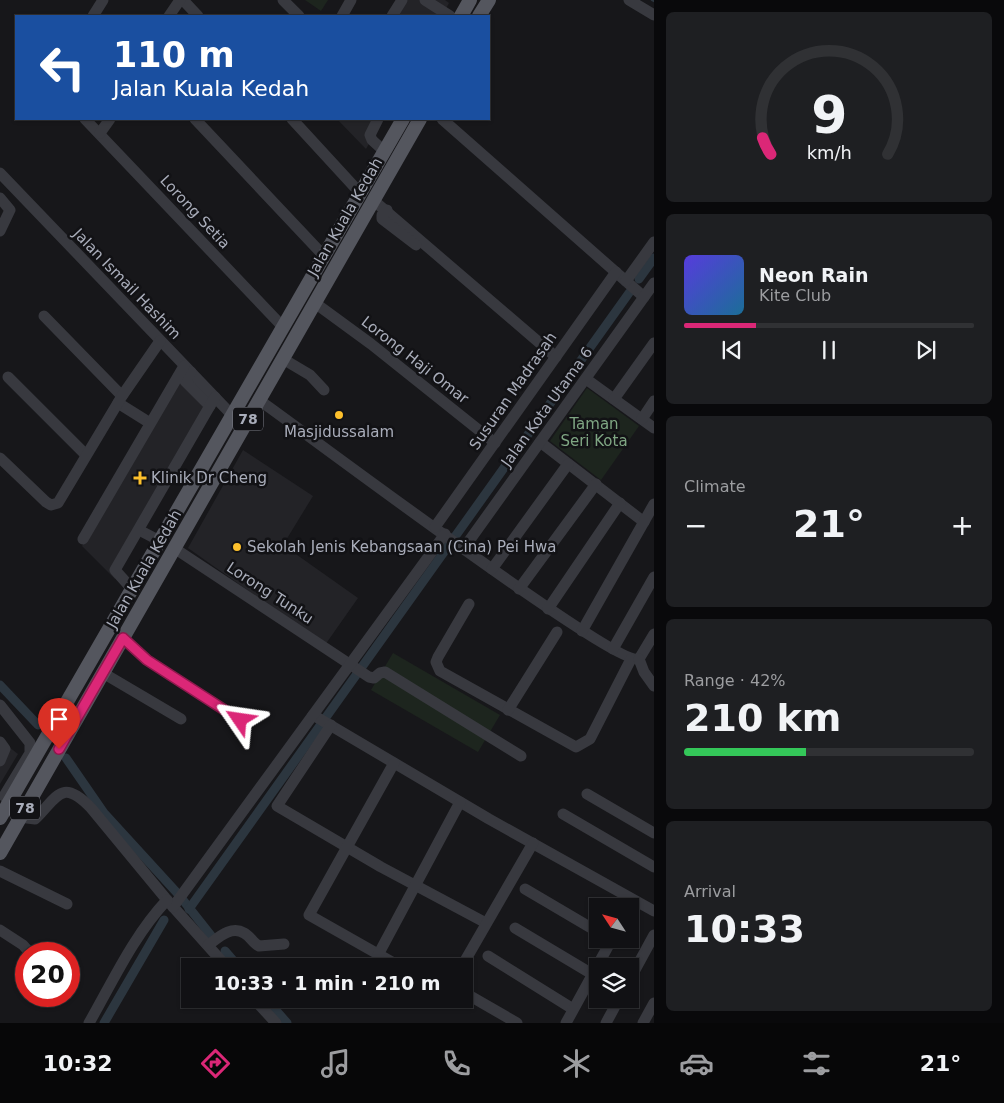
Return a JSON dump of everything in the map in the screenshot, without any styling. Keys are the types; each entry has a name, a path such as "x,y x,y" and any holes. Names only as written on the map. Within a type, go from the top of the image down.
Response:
{"main road":[{"path":"462,15 470,0"},
{"path":"480,15 489,0"},
{"name":"Jalan Kuala Kedah","path":"0,853 315,303 366,196 384,151 402,120"},
{"name":"Jalan Kuala Kedah","path":"0,818 324,256 419,120"}],"street":[{"path":"94,15 103,0"},
{"path":"170,15 181,0 197,15"},
{"path":"283,0 298,15"},
{"path":"343,15 351,0"},
{"path":"393,15 402,0"},
{"path":"425,0 443,14"},
{"path":"629,0 654,15"},
{"name":"Lorong Setia","path":"85,120 100,133 283,327"},
{"path":"100,133 109,120"},
{"path":"196,120 324,256"},
{"path":"293,120 366,196 387,210 556,357"},
{"path":"378,120 370,135 372,140 384,151"},
{"path":"443,120 644,297"},
{"name":"Jalan Ismail Hashim","path":"0,173 187,369 212,402 232,415"},
{"path":"0,198 10,210 0,231"},
{"path":"387,210 382,219 424,251"},
{"path":"626,281 654,242"},
{"name":"Susuran Madrasah","path":"450,538 495,442 616,272"},
{"name":"Jalan Kota Utama 6","path":"450,538 540,442 654,283"},
{"name":"Lorong Haji Omar","path":"315,303 371,344 495,442"},
{"path":"44,316 120,400 150,423"},
{"path":"0,458 51,505 58,503 120,400 160,341"},
{"path":"614,399 654,343"},
{"path":"283,359 310,375 324,390"},
{"path":"83,539 150,423 187,369"},
{"path":"8,377 86,455"},
{"path":"586,379 654,428"},
{"path":"259,400 548,609 613,649 635,659 654,686"},
{"path":"642,419 654,401"},
{"path":"132,589 115,570 212,402"},
{"path":"540,442 644,522"},
{"path":"492,569 568,464"},
{"path":"519,589 596,484"},
{"path":"548,609 620,503"},
{"path":"582,631 654,504"},
{"path":"139,530 160,542"},
{"path":"450,538 353,666 277,806 415,886 486,923"},
{"name":"Lorong Tunku","path":"174,548 369,677 374,678 380,673 385,672 521,756"},
{"path":"613,649 654,577"},
{"path":"469,604 438,657 437,666 440,671 576,747 583,745 590,739 635,659 654,634"},
{"path":"508,710 557,632"},
{"path":"123,638 147,660 240,720"},
{"path":"103,673 181,719"},
{"path":"0,705 30,743 31,748 30,753 4,796 9,802"},
{"path":"323,721 623,898"},
{"path":"89,1023 152,916 172,900 323,721"},
{"path":"0,761 5,749 1,743"},
{"path":"385,958 309,915 394,763"},
{"path":"19,817 35,819 54,796 61,792 68,792 78,796 91,808 172,900 219,958"},
{"path":"587,794 654,833"},
{"path":"378,954 460,802"},
{"path":"563,814 654,868"},
{"path":"466,958 533,844"},
{"path":"0,871 68,904"},
{"path":"526,889 589,927"},
{"path":"639,906 654,912"},
{"path":"514,928 589,972"},
{"path":"0,930 18,942"},
{"path":"208,945 230,931 238,930 245,933 259,946 284,944"},
{"path":"639,962 654,935"},
{"path":"488,956 573,1010"},
{"path":"566,1023 589,980"},
{"path":"473,998 517,1023"},
{"path":"643,1023 654,1003"},
{"path":"262,1008 276,1023"},
{"path":"606,1023 614,1008"}],"shaded area":[{"path":"396,0 445,0 449,3 443,15 388,15"},
{"path":"338,120 382,120 366,149"},
{"path":"187,365 220,398 115,579 82,546"},
{"name":"Sekolah Jenis Kebangsaan (Cina) Pei Hwa","path":"243,450 313,496 283,545 358,598 325,645 188,548"},
{"path":"0,740 18,754 0,784"}],"green space":[{"path":"305,0 328,0 321,11"},
{"name":"Taman Seri Kota","path":"587,388 639,426 601,480 550,441"},
{"path":"393,653 500,715 478,752 371,690"}],"waterway":[{"path":"639,279 654,258"},
{"path":"189,909 629,293"},
{"path":"0,685 38,725"},
{"path":"66,758 104,813 179,895 213,938"},
{"path":"104,1023 164,920"},
{"path":"225,951 231,958"},
{"path":"274,1008 287,1023"}],"place":[{"name":"Masjidussalam","path":"339,415"},
{"name":"Klinik Dr Cheng","path":"140,478"},
{"name":"Sekolah Jenis Kebangsaan (Cina) Pei Hwa","path":"237,547"}],"route":[{"path":"59,749 123,638 147,660 240,720"}]}
